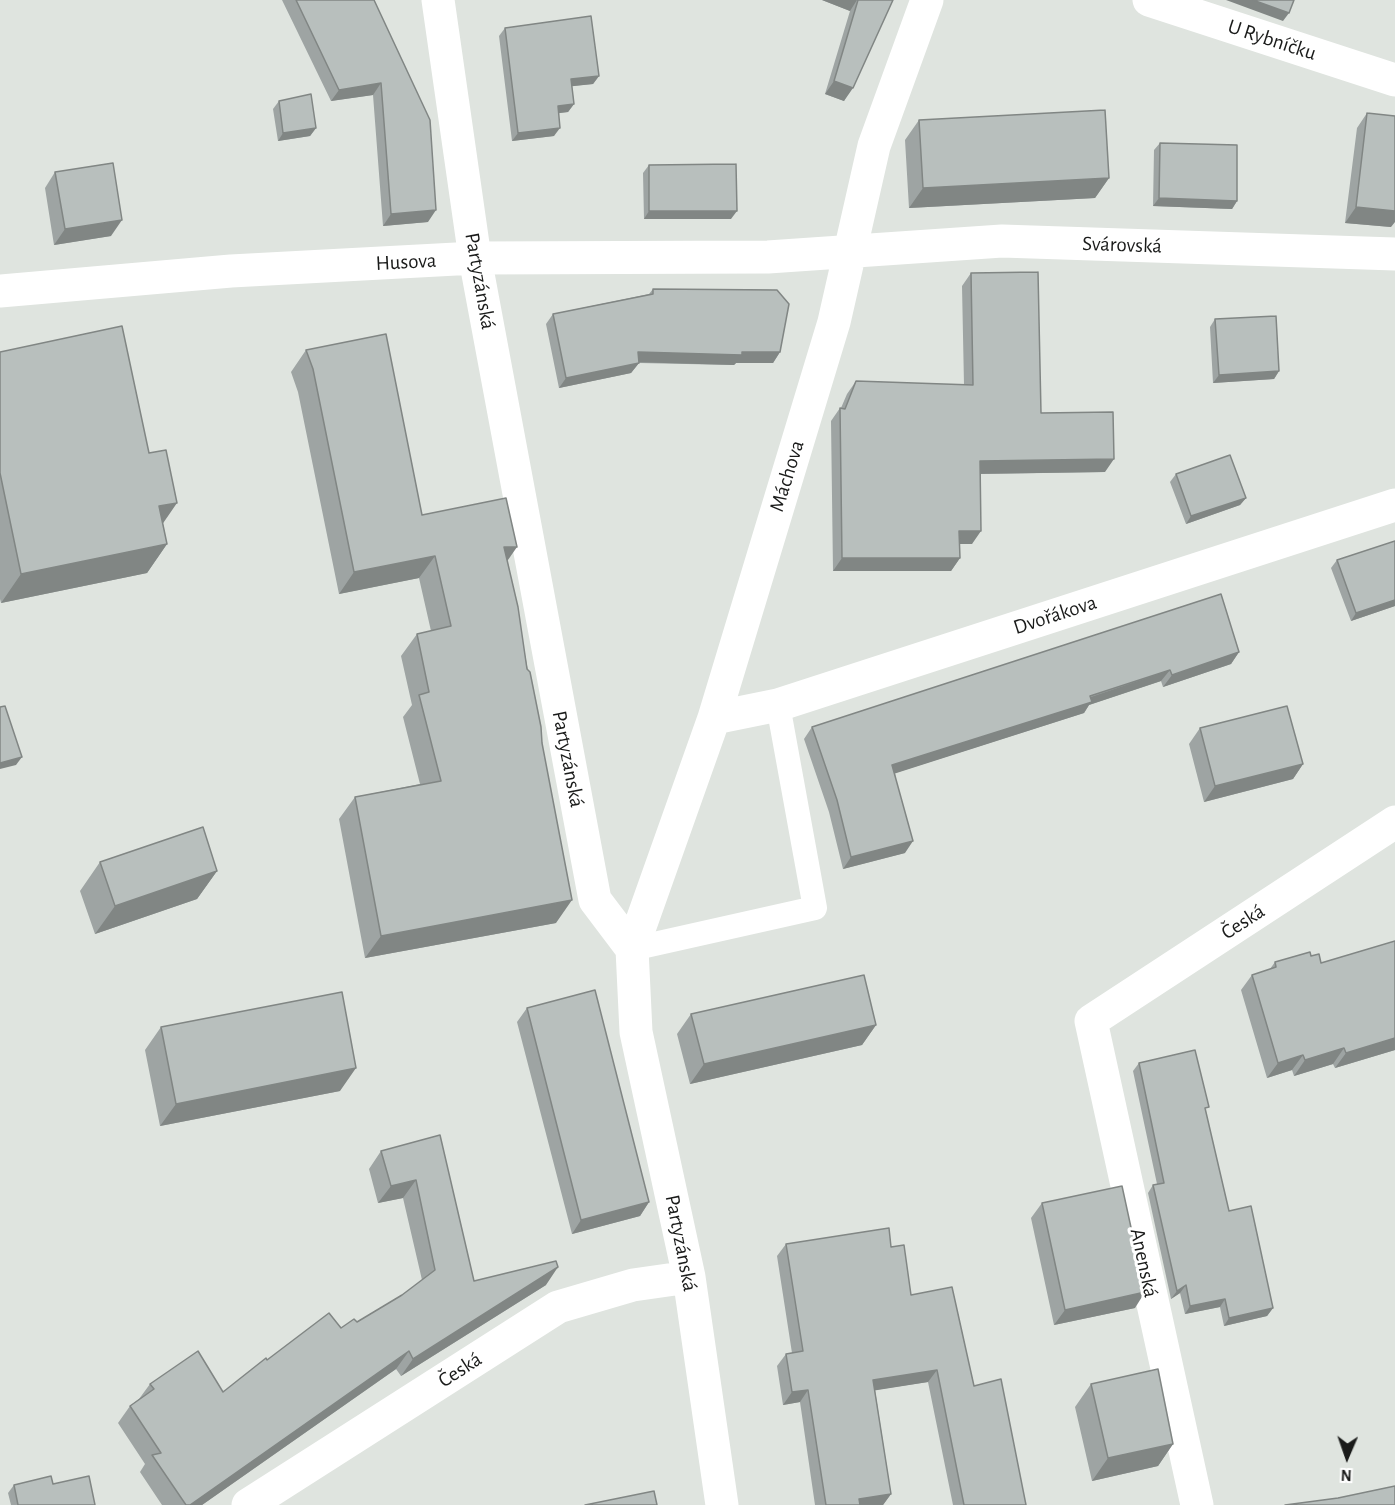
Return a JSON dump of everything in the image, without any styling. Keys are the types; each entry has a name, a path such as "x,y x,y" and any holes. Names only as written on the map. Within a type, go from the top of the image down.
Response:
{"street":[{"name":"Partyzánská","path":"438,0 475,258 595,900 633,949 636,1032 689,1277 722,1505"},
{"name":"Máchova","path":"633,949 714,718 834,322 874,146 927,0"},
{"name":"U Rybníčku","path":"1149,0 1395,80"},
{"name":"Svárovská","path":"849,252 1002,241 1395,254"},
{"name":"Husova","path":"0,291 231,271 475,258 768,257 849,252"},
{"name":"Dvořákova","path":"714,718 778,705 1395,505"},
{"name":"Česká","path":"1091,1021 1395,822"},
{"name":"Anenská","path":"1091,1021 1197,1505"},
{"name":"Česká","path":"248,1505 558,1307 633,1285 689,1277"}],"lane":[{"path":"633,949 815,908 778,705"}],"building":[{"path":"296,0 374,0 430,120 436,210 391,214 381,83 339,90"},
{"path":"858,0 893,0 853,88 834,81"},
{"path":"1253,0 1294,0 1289,13"},
{"path":"591,16 599,76 571,79 574,104 558,106 560,128 518,133 505,28"},
{"path":"311,94 316,128 283,133 279,101"},
{"path":"1105,110 1109,178 923,188 919,120"},
{"path":"1367,113 1395,116 1395,211 1356,207"},
{"path":"1160,143 1237,145 1237,201 1159,198"},
{"path":"113,163 122,220 65,229 55,172"},
{"path":"736,164 737,211 649,211 649,165"},
{"path":"1038,272 1041,413 1113,412 1114,459 980,461 981,531 959,531 960,558 842,558 840,408 845,409 856,381 973,385 971,273"},
{"path":"653,289 777,290 789,304 780,352 742,352 742,355 638,352 639,363 566,378 553,314 653,294"},
{"path":"1276,316 1279,371 1219,375 1215,319"},
{"path":"122,326 149,453 166,450 177,503 159,506 167,544 21,574 0,473 0,352"},
{"path":"386,334 422,515 506,498 517,547 504,547 518,607 527,669 530,672 541,727 542,743 572,900 381,936 355,797 441,781 419,695 429,692 417,634 451,626 435,556 354,572 313,369 306,350"},
{"path":"1230,455 1246,498 1191,516 1176,474"},
{"path":"1395,541 1395,600 1356,613 1337,560"},
{"path":"1221,594 1239,652 1172,675 1170,670 1090,696 1092,702 892,765 913,841 851,857 837,800 812,727"},
{"path":"5,706 22,757 0,763 0,707"},
{"path":"1287,706 1303,764 1215,786 1200,728"},
{"path":"203,827 217,871 115,906 100,862"},
{"path":"1395,941 1395,1038 1346,1053 1344,1048 1305,1060 1303,1055 1278,1063 1252,975 1276,967 1275,962 1310,952 1311,956 1319,954 1321,963"},
{"path":"864,975 876,1025 704,1064 691,1014"},
{"path":"595,990 649,1202 581,1220 527,1008"},
{"path":"342,992 356,1068 176,1104 161,1027"},
{"path":"1195,1050 1209,1107 1205,1108 1229,1211 1251,1206 1273,1308 1229,1318 1225,1299 1190,1306 1186,1285 1177,1291 1153,1185 1164,1183 1139,1063"},
{"path":"440,1135 474,1281 556,1261 558,1267 413,1359 409,1351 190,1505 186,1505 152,1455 161,1453 130,1406 154,1389 150,1384 198,1351 223,1392 329,1313 341,1328 354,1319 357,1322 402,1295 435,1270 416,1180 391,1186 381,1151"},
{"path":"1122,1186 1145,1292 1065,1310 1042,1203"},
{"path":"889,1228 891,1247 904,1245 911,1295 952,1287 974,1386 1001,1379 1026,1505 964,1505 937,1370 873,1380 891,1494 859,1499 860,1505 826,1505 808,1390 792,1392 786,1354 803,1351 786,1244"},
{"path":"1158,1369 1173,1444 1108,1458 1091,1384"},
{"path":"51,1476 53,1484 89,1476 95,1505 18,1505 14,1485"},
{"path":"1395,1486 1395,1505 1285,1505 1338,1498"},
{"path":"654,1491 657,1505 585,1505"}]}
